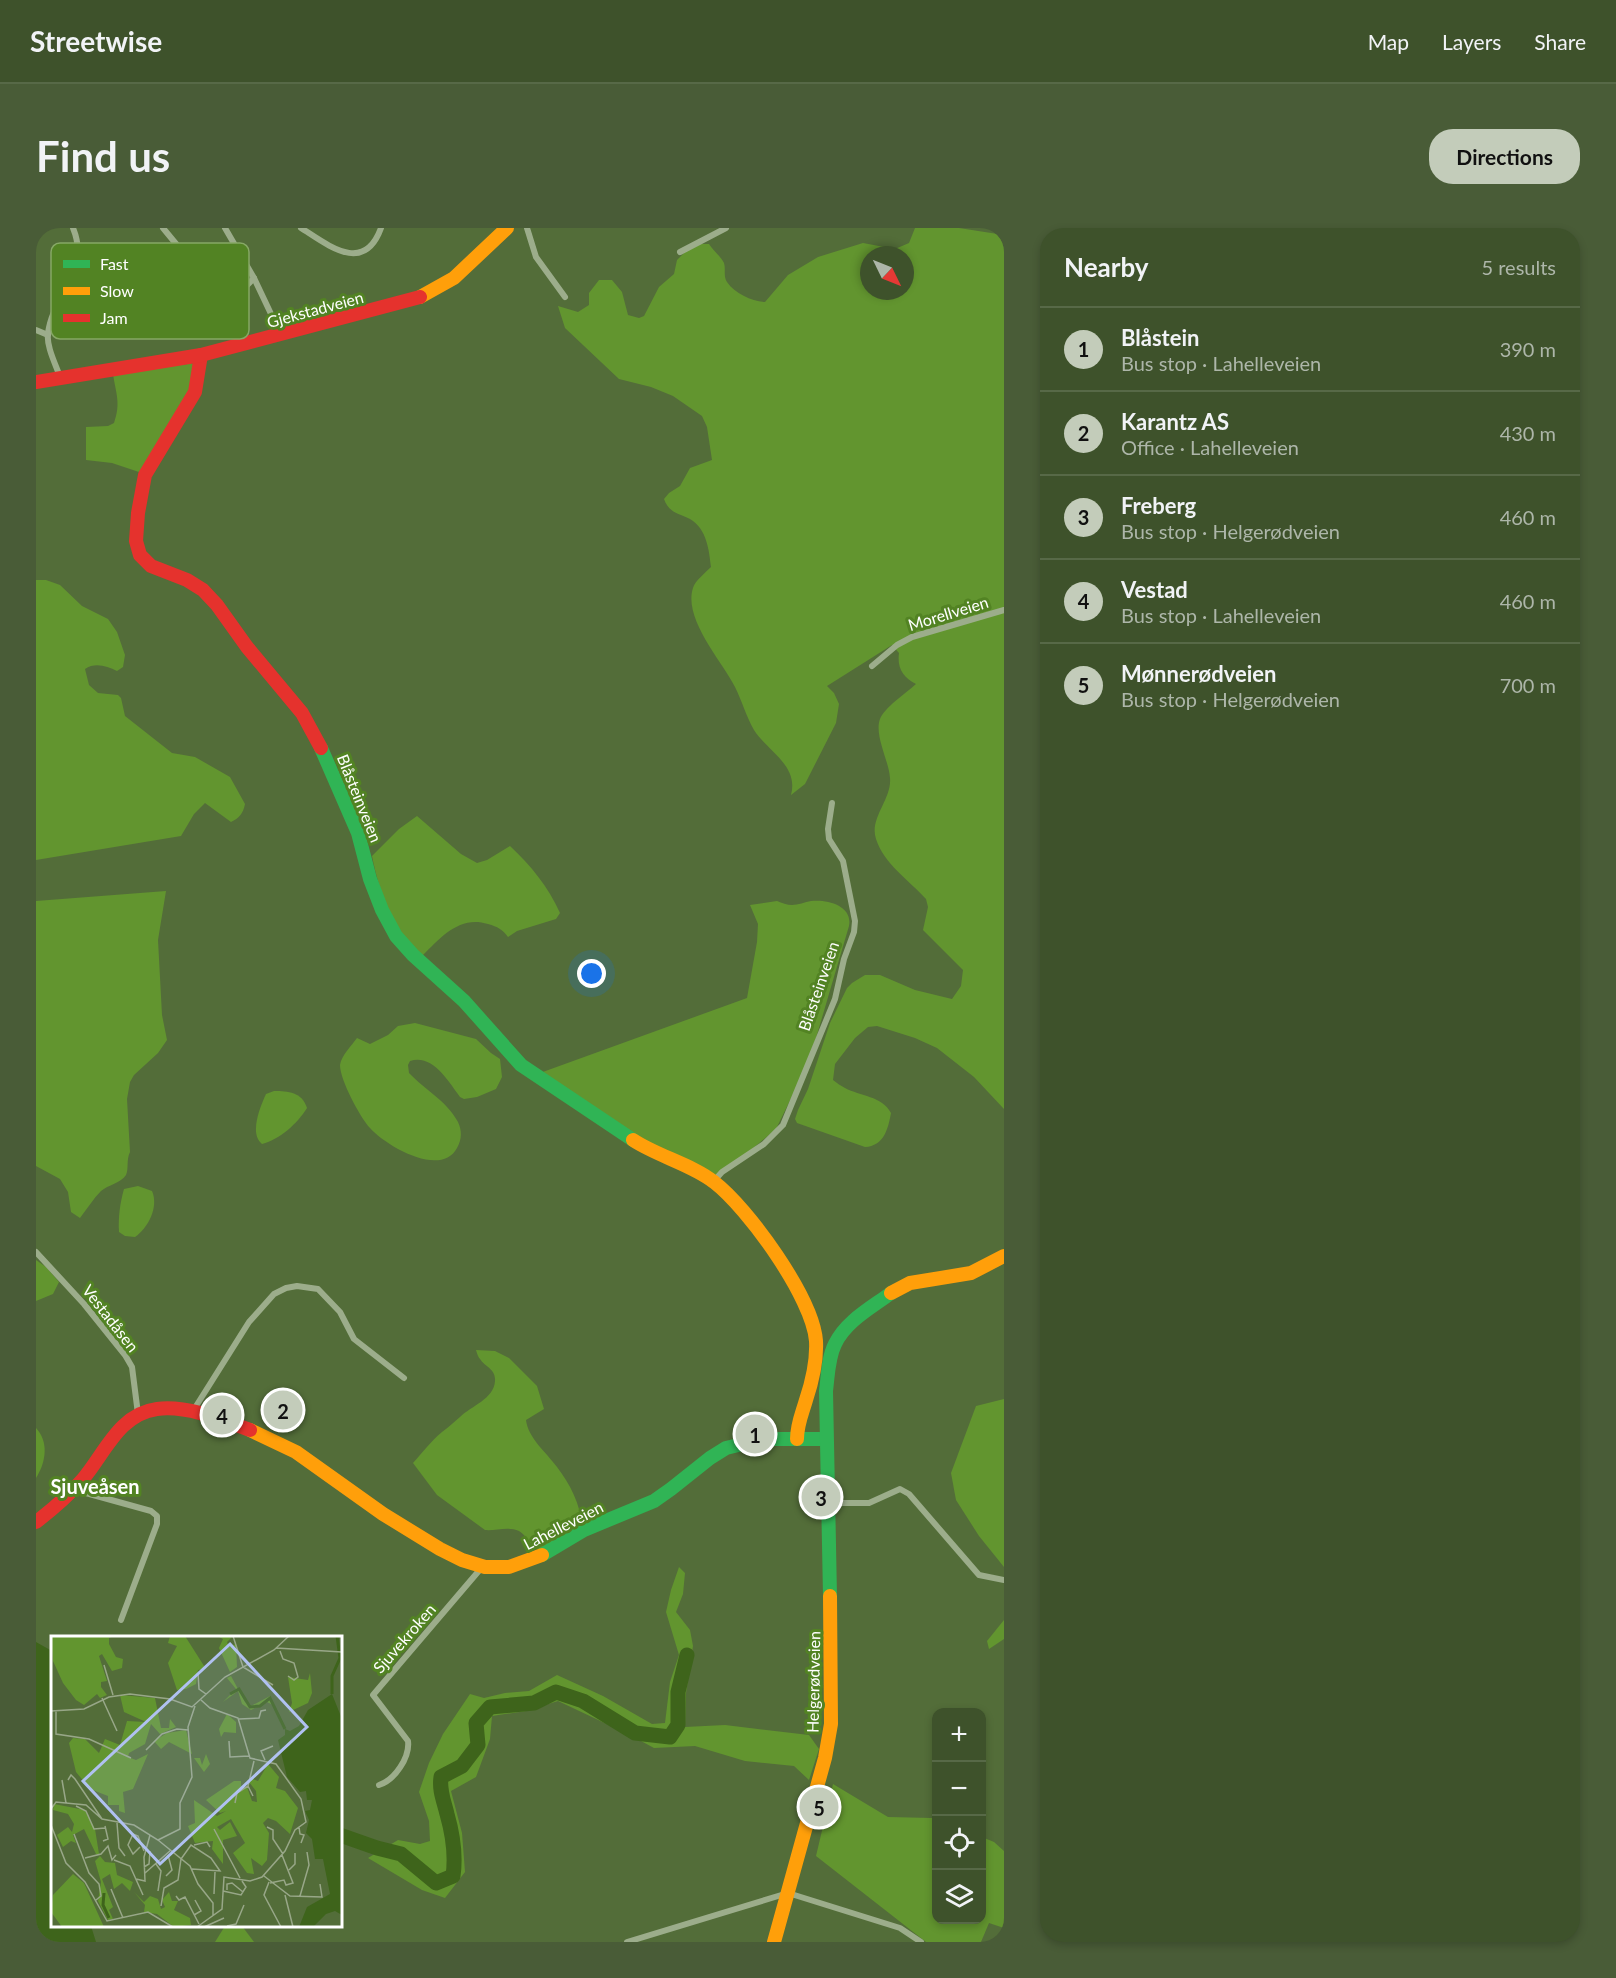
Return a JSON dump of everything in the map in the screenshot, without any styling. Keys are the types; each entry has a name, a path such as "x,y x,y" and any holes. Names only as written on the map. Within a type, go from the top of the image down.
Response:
{"street":[{"path":"73,228 78,243"},
{"path":"163,228 175,243"},
{"path":"225,228 234,243"},
{"path":"301,228 332,248 344,253 355,254 371,245 381,228"},
{"name":"Gjekstadveien","path":"36,382 201,355 432,293 451,282 507,228"},
{"path":"527,228 536,257 565,297"},
{"path":"680,252 726,228"},
{"path":"249,269 281,335"},
{"path":"249,284 254,278"},
{"path":"51,323 48,335 60,378"},
{"path":"36,330 48,335"},
{"name":"Blåsteinveien","path":"201,355 198,383 191,402 145,475 138,513 136,541 140,555 151,566 187,580 203,590 302,713 342,793 358,833 370,879 382,910 396,936 413,955 464,1001 521,1065 638,1143 713,1181 757,1227 796,1287 812,1323 816,1343 814,1369 807,1398 797,1424 796,1439"},
{"name":"Morellveien","path":"872,666 897,645 912,637 1004,610"},
{"name":"Blåsteinveien","path":"713,1181 722,1172 764,1144 783,1125 834,999 844,959 854,932 855,921 843,861 829,839 828,829 832,803"},
{"name":"Vestadåsen","path":"36,1252 84,1304 125,1355 132,1367 138,1414"},
{"name":"Helgerødveien","path":"774,1942 825,1758 831,1724 826,1391 830,1360 835,1344 851,1322 881,1298 903,1286 971,1273 1004,1256"},
{"path":"192,1412 249,1322 274,1294 285,1288 297,1286 318,1289 340,1312 354,1339 404,1377"},
{"name":"Lahelleveien","path":"138,1414 164,1409 192,1412 254,1432 294,1451 367,1503 452,1556 497,1568 533,1560 586,1530 642,1506 663,1495 725,1449 741,1443 765,1439 826,1438"},
{"path":"36,1522 74,1489 119,1430 128,1420 138,1414"},
{"path":"74,1489 151,1511 157,1516 157,1524 122,1620"},
{"path":"828,1503 869,1503 900,1489 909,1494 979,1575 1004,1580"},
{"name":"Sjuvekroken","path":"379,1785 386,1783 405,1759 409,1749 408,1741 373,1695 483,1566"},
{"path":"627,1942 788,1893 900,1929 921,1942"}],"shaded area":[{"path":"915,228 959,228 1004,235 1004,1109 974,1077 937,1048 915,1038 877,1026 868,1027 855,1038 835,1064 833,1080 845,1088 882,1103 891,1113 881,1140 877,1144 865,1147 797,1123 795,1119 808,1089 830,1023 847,988 865,975 880,975 915,990 952,999 961,986 963,970 923,930 928,907 926,899 885,856 876,839 878,816 890,786 889,771 880,740 880,719 891,705 916,684 902,672 899,653 892,645 827,686 834,693 839,704 836,723 805,784 791,795 792,784 786,767 754,730 735,687 698,626 691,600 693,588 711,567 704,534 696,523 671,510 664,499 680,486 690,468 712,460 707,427 702,416 673,396 651,387 619,379 565,328 558,306 578,312 589,305 589,293 599,280 612,280 622,292 628,315 639,318 644,316 659,287 674,274 677,260 687,250 699,244 709,244 721,258 725,265 726,280 734,290 749,298 765,302 788,275 818,257 863,243 879,246 860,246 860,300 914,300 914,246 902,246 909,243"},
{"path":"195,363 196,381 142,473 112,463 86,460 86,427 108,426 114,423 118,404 113,374"},
{"path":"36,580 46,580 60,585 82,606 108,619 117,632 125,655 123,667 117,671 101,665 85,669 89,685 98,693 118,695 121,698 125,716 172,753 195,757 230,777 245,804 238,817 231,822 205,803 194,814 181,836 36,860"},
{"path":"417,816 461,854 477,863 487,860 510,846 532,869 550,894 560,913 556,919 517,931 508,937 502,930 488,924 478,922 460,925 444,935 423,955 418,955 401,932 388,908 372,856 399,829"},
{"path":"166,891 158,940 162,1015 167,1040 158,1053 134,1075 130,1082 127,1099 130,1152 126,1175 101,1191 80,1218 71,1212 68,1192 60,1179 36,1166 36,901"},
{"path":"777,901 797,905 811,901 825,901 838,905 847,913 849,926 816,1038 800,1080 776,1129 727,1170 712,1176 684,1166 540,1073 747,998 758,924 750,905"},
{"path":"415,1023 476,1039 500,1059 502,1077 496,1089 477,1097 464,1099 433,1065 426,1061 410,1061 409,1073 448,1107 459,1125 461,1138 457,1148 449,1156 439,1160 427,1160 400,1150 370,1128 356,1107 341,1072 342,1058 357,1038 370,1044 388,1035 398,1026"},
{"path":"274,1091 289,1092 298,1096 307,1108 288,1130 262,1144 256,1134 257,1120 266,1094"},
{"path":"138,1186 152,1191 153,1210 148,1223 140,1233 135,1237 125,1236 119,1232 119,1216 124,1189"},
{"path":"36,1260 46,1267 59,1282 53,1294 36,1301"},
{"path":"476,1350 495,1351 509,1358 537,1386 544,1409 526,1420 527,1427 562,1474 577,1503 582,1527 541,1550 533,1546 519,1531 485,1530 437,1495 413,1463 430,1443 491,1393 495,1381 494,1374 479,1358"},
{"path":"1004,1399 1004,1567 979,1536 956,1500 951,1473 976,1406"},
{"path":"36,1428 43,1439 45,1452 36,1478"},
{"path":"679,1567 685,1573 683,1594 676,1612 690,1630 693,1646 686,1693 685,1727 725,1725 809,1735 819,1749 809,1780 794,1766 745,1761 695,1746 654,1748 558,1701 526,1711 492,1716 490,1739 476,1777 451,1791 462,1833 465,1872 445,1898 422,1890 368,1858 398,1840 420,1844 430,1841 429,1821 419,1792 429,1763 443,1734 470,1694 484,1698 529,1691 557,1675 603,1696 652,1724 665,1723 670,1682 679,1655 666,1612"},
{"path":"1004,1620 1004,1639 989,1649 987,1641"},
{"path":"36,1642 51,1650 51,1927 91,1927 96,1942 36,1942"},
{"path":"833,1784 888,1817 932,1818 932,1924 986,1924 986,1839 1004,1851 1004,1928 989,1923 981,1942 926,1942 816,1856"},
{"path":"224,1927 243,1927 254,1942 215,1942"}],"waterway":[{"path":"342,1836 401,1854 436,1883 453,1876 453,1845 441,1791 441,1777 462,1766 478,1745 476,1723 490,1707 534,1703 556,1692 583,1701 635,1733 670,1737 678,1725 678,1692 687,1655"}],"traffic: fast":[{"path":"321,748 358,833 370,879 382,910 396,936 413,955 464,1001 521,1065 633,1140"},
{"path":"830,1596 826,1391 830,1361 835,1344 846,1328 891,1293"},
{"path":"542,1555 584,1530 654,1501 726,1448 763,1439 826,1439"}],"traffic: slow":[{"path":"420,297 454,278 507,228"},
{"path":"633,1140 705,1176 728,1195 777,1255 804,1302 812,1323 816,1341 816,1356 797,1439"},
{"path":"891,1293 910,1283 971,1273 1004,1256"},
{"path":"250,1430 296,1452 383,1514 462,1560 485,1567 509,1567 542,1555"},
{"path":"774,1942 825,1758 831,1724 830,1596"}],"traffic: jam":[{"path":"36,382 201,355 420,297"},
{"path":"201,355 195,392 145,475 138,513 136,541 140,555 151,566 187,580 203,590 302,713 321,748"},
{"path":"36,1522 78,1485 123,1426 144,1412 169,1408 192,1411 250,1430"}],"place":[{"name":"Karantz AS","path":"283,1410"},
{"name":"Vestad","path":"222,1415"},
{"name":"Blåstein","path":"755,1434"},
{"name":"Freberg","path":"821,1497"},
{"name":"Mønnerødveien","path":"819,1807"}],"district":[{"name":"Sjuveåsen","path":"95,1486"}]}
